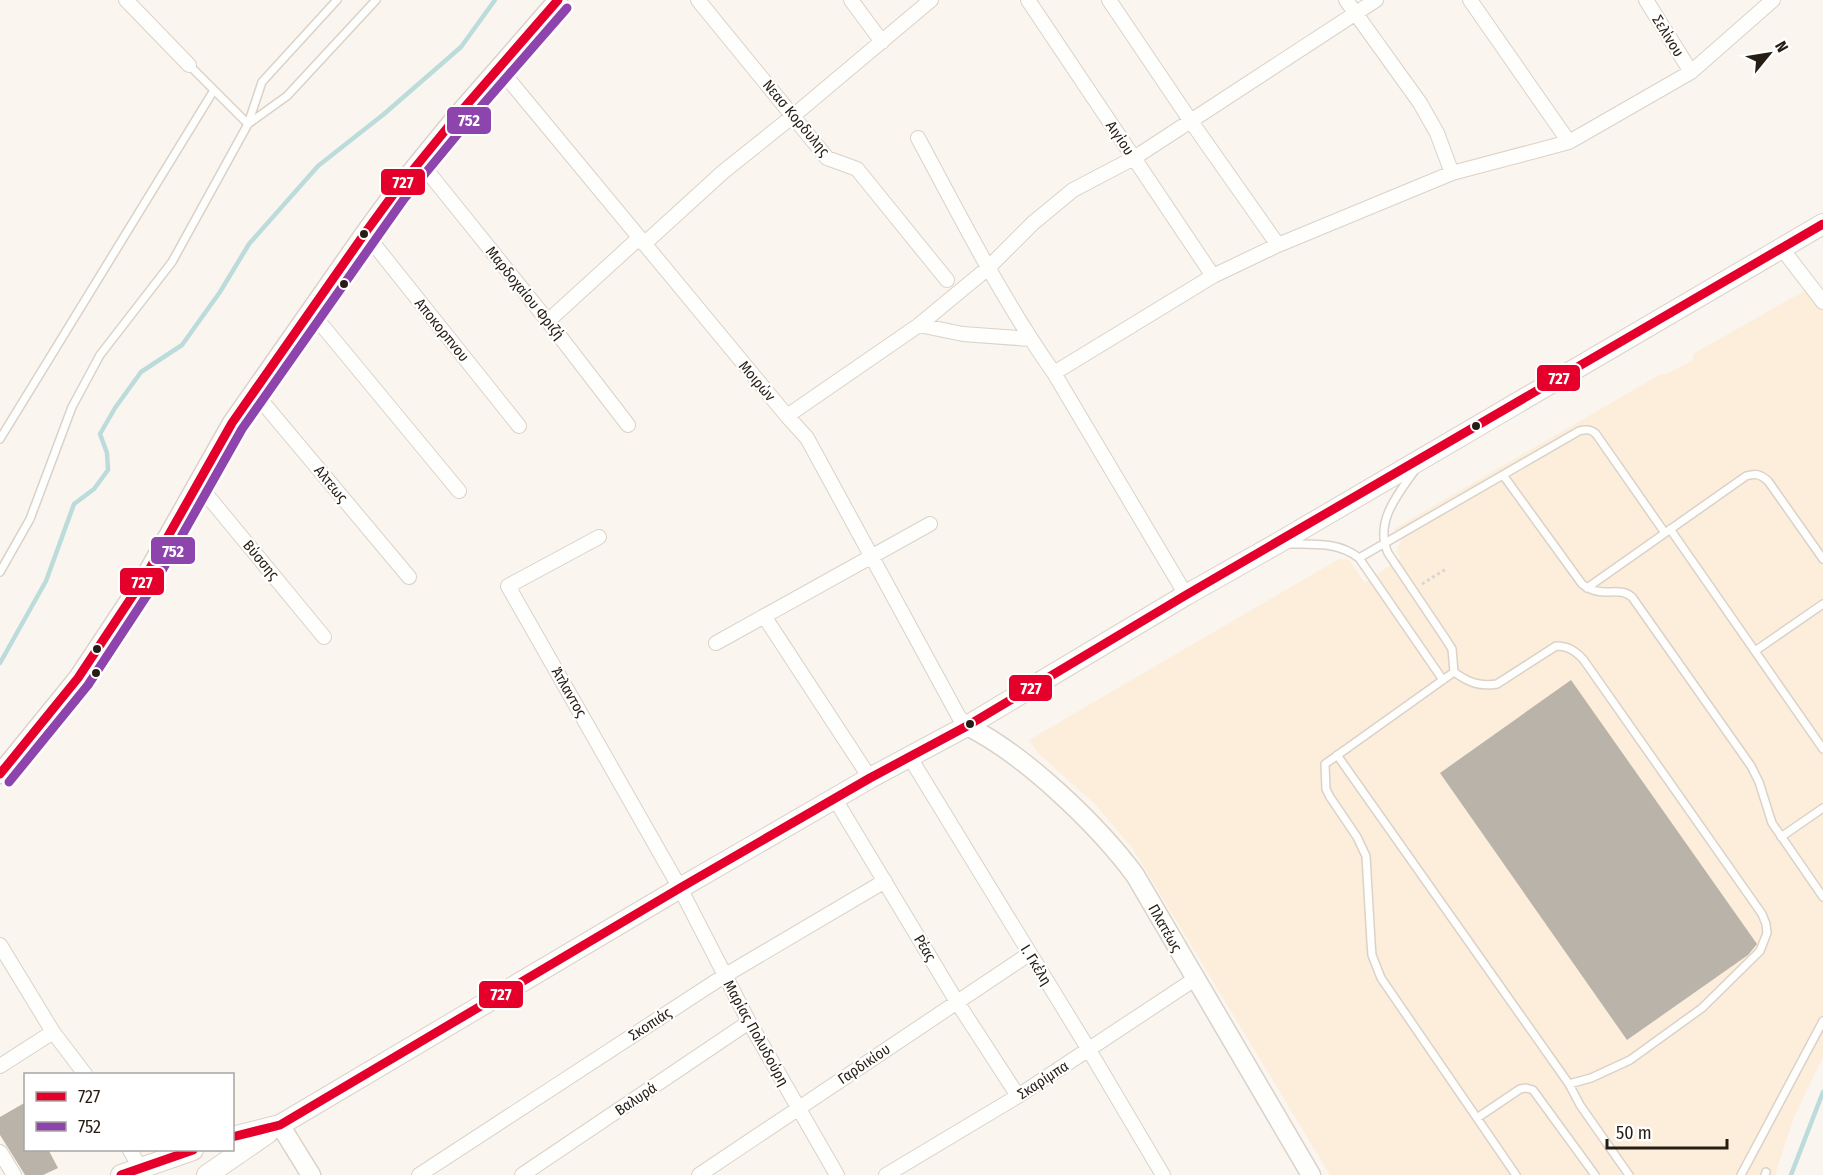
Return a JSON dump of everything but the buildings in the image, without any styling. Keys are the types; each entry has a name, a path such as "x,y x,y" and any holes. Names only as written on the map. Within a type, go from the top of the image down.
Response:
{"main road":[{"path":"207,1175 280,1125 680,888 870,778 967,726 1186,595 1783,250 1823,224"},
{"path":"234,1136 280,1125"},
{"path":"121,1175 187,1151"}],"street":[{"path":"126,0 189,65"},
{"path":"0,774 78,678 145,577 232,423 365,233 420,162 558,0"},
{"name":"Νεασ Κορδυλης","path":"698,0 828,158 857,169 947,280"},
{"path":"851,0 882,42"},
{"path":"548,321 931,0"},
{"name":"Αιγίου","path":"1028,0 1213,276"},
{"path":"1109,0 1278,245"},
{"path":"1346,0 1420,103 1437,134 1452,173"},
{"path":"787,416 919,326 988,268 1033,223 1073,190 1134,158 1354,12 1376,0"},
{"path":"1470,0 1569,142"},
{"name":"Σελίνου","path":"1646,0 1691,72"},
{"path":"1054,373 1213,276 1278,245 1452,173 1569,142 1691,72 1773,0"},
{"name":"Μοιρών","path":"499,68 807,438 959,717 967,726"},
{"path":"918,138 988,268 1030,339 1054,373 1186,595"},
{"name":"Μαρδοχαίου Φριζή","path":"420,162 628,425"},
{"name":"Αποκορπνου","path":"365,233 519,426"},
{"path":"1783,250 1823,302"},
{"path":"311,312 459,491"},
{"path":"919,326 963,334 1030,339"},
{"name":"Αλτεως","path":"254,392 409,577"},
{"name":"Βύσσης","path":"197,483 324,637"},
{"path":"717,644 930,524"},
{"name":"Άτλαντος","path":"599,537 508,586 680,888"},
{"path":"764,616 870,778"},
{"name":"Πλατέως","path":"967,726 1007,750 1048,785 1110,845 1135,875 1311,1175"},
{"name":"Ι. Γκέλη","path":"909,756 1163,1175"},
{"name":"Ρέας","path":"835,799 957,1002 1018,1096"},
{"name":"Σκοπιάς","path":"419,1175 724,976 885,881"},
{"name":"Μαρίας Πολυδούρη","path":"680,888 749,1022 837,1175"},
{"path":"0,945 53,1032 84,1073"},
{"name":"Γαρδικίου","path":"699,1175 1029,954"},
{"name":"Σκαρίμπα","path":"886,1175 1018,1096 1196,979"},
{"name":"Βαλυρά","path":"522,1175 749,1022"},
{"path":"0,1066 53,1032"},
{"path":"280,1125 311,1175"},
{"path":"131,1151 140,1168"},
{"path":"0,1152 14,1175"}],"lane":[{"path":"0,572 30,519 72,407 100,355 172,262 248,124 262,82 337,0"},
{"path":"248,124 287,96 376,0"},
{"path":"189,65 248,124"},
{"path":"0,439 213,90"},
{"path":"1359,558 1579,431 1592,431 1755,651 1823,749"},
{"path":"1424,457 1388,512 1384,523 1383,544 1452,649 1454,672"},
{"path":"1587,588 1746,476 1754,473 1762,475 1768,481 1823,559"},
{"path":"1503,475 1577,579 1587,588 1603,593 1624,592 1632,597 1751,766 1759,782 1768,815 1823,897"},
{"path":"1278,543 1341,547 1359,558 1443,680"},
{"path":"1755,651 1823,604"},
{"path":"1454,672 1475,684 1486,686 1497,684 1556,646 1566,646 1574,650 1762,914 1766,924 1767,933 1760,951 1702,1008 1630,1060 1591,1078 1569,1084"},
{"path":"1454,672 1324,764 1326,789 1357,837 1366,856 1371,942 1376,967 1386,987 1516,1175"},
{"path":"1337,755 1569,1084 1580,1105 1629,1175"},
{"path":"1782,837 1823,808"},
{"path":"1741,1175 1823,1021"},
{"path":"1477,1119 1520,1089 1533,1090 1595,1175"}],"path":[{"path":"1412,589 1446,569"}],"shaded area":[{"path":"1813,286 1823,300 1823,1057 1794,1117 1775,1175 1330,1175 1133,849 1095,804 1038,753 1029,740 1339,559 1349,560 1365,583 1401,558 1396,551 1401,541 1394,529 1661,374 1667,374 1693,360 1693,354"}],"waterway":[{"path":"0,663 46,581 74,504 94,489 108,470 107,453 100,434 115,408 141,372 182,345 220,292 249,244 318,166 384,114 461,47 495,0"},
{"path":"1791,1175 1823,1092"}],"transit line":[{"name":"727","path":"0,774 78,678 145,577 232,423 365,233 457,116 558,0"},
{"name":"752","path":"9,782 88,685 155,583 242,429 404,199 567,8"},
{"name":"727","path":"234,1136 280,1125 680,888 870,778 967,726 1186,595 1823,224"},
{"name":"727","path":"121,1175 190,1151"}]}
